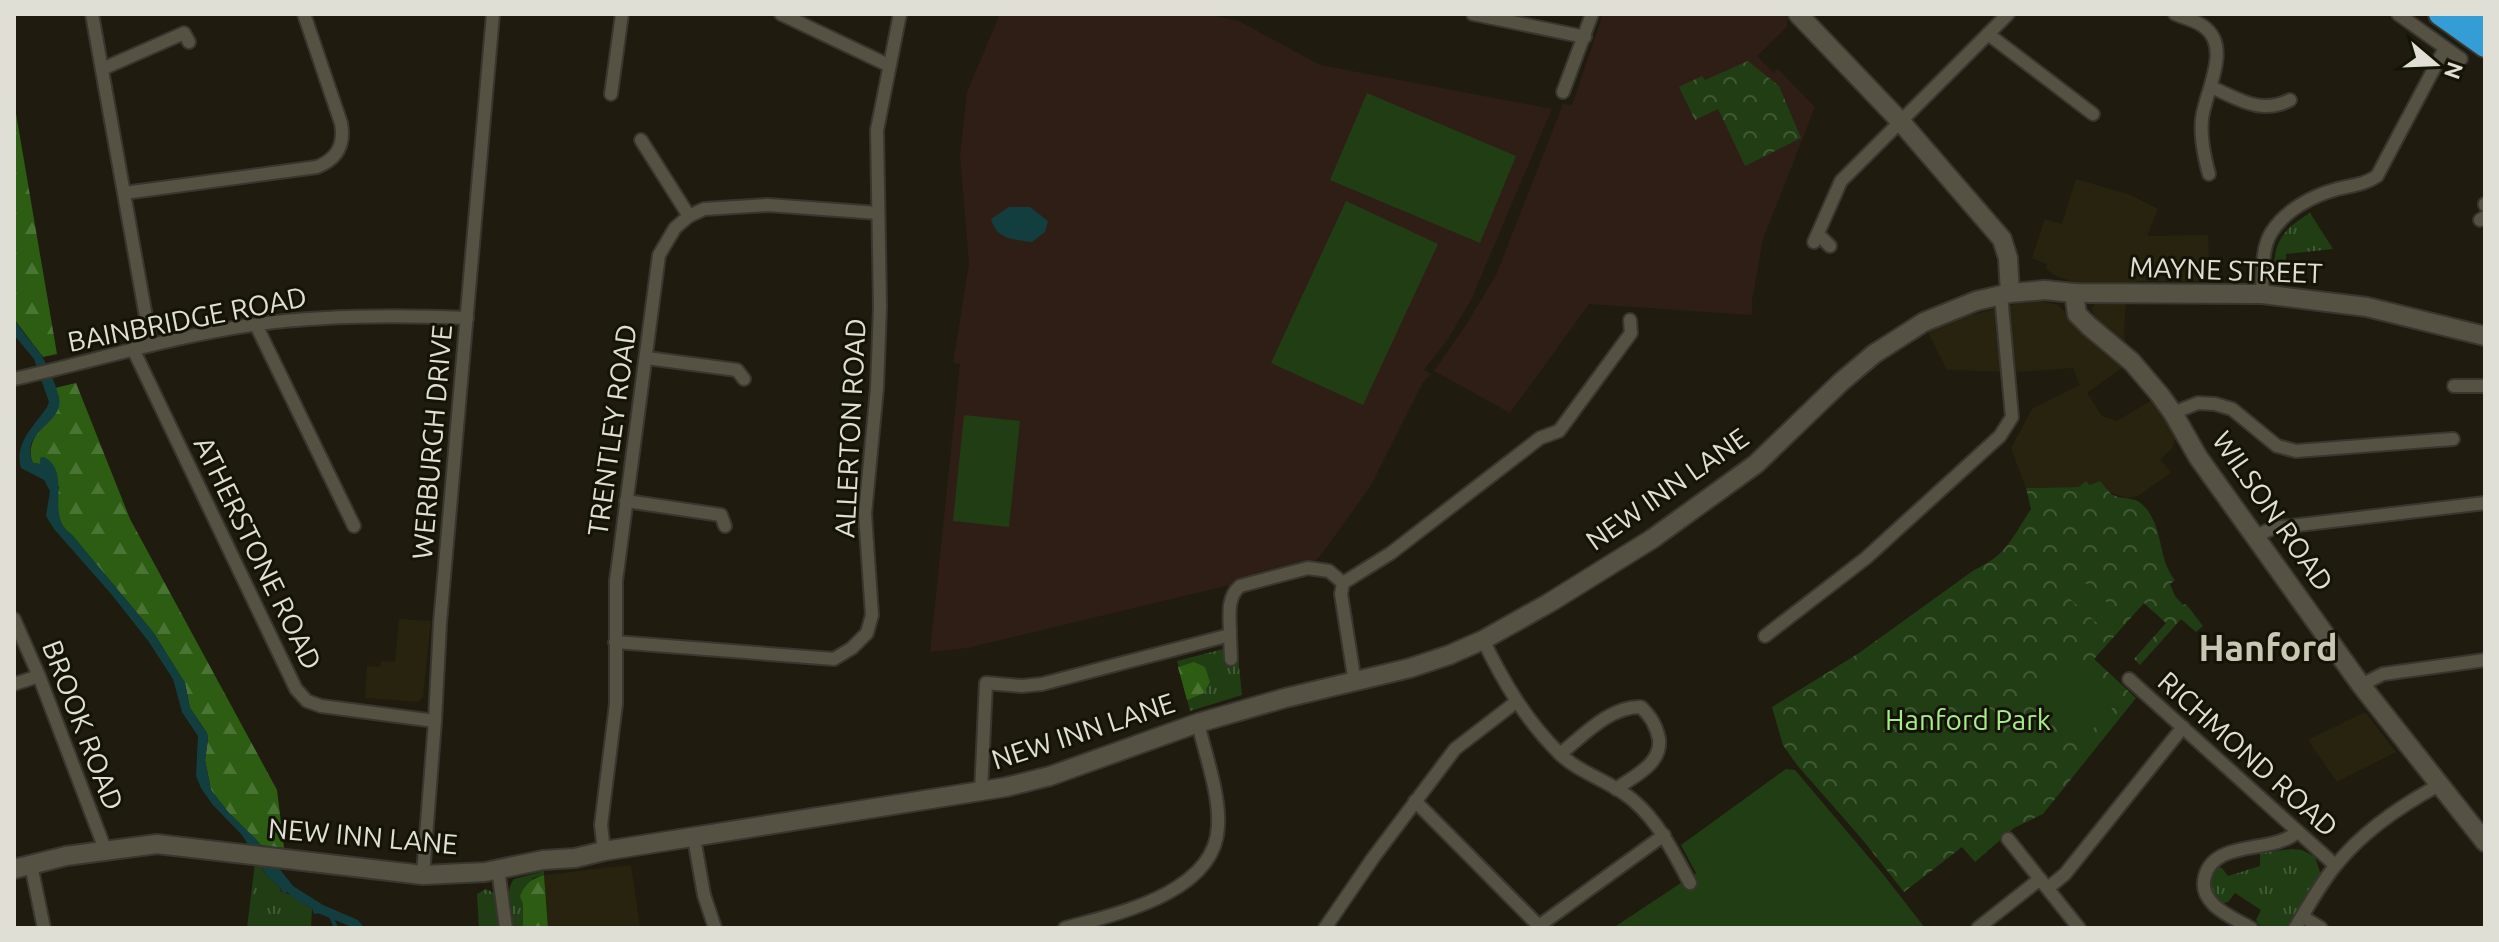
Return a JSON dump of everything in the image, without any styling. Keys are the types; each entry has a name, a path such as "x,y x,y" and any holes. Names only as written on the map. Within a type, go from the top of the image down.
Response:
{"highway":[{"path":"2440,14 2485,46"},
{"path":"2467,14 2485,27"}],"street":[{"path":"92,14 151,345"},
{"path":"124,193 317,167 329,162 341,146 343,134 300,14"},
{"name":"WERBURGH DRIVE","path":"423,875 440,623 493,14"},
{"path":"781,14 888,65"},
{"name":"ALLERTON ROAD","path":"615,642 834,659 852,648 867,633 872,615 865,514 877,388 880,307 877,130 900,14"},
{"path":"1473,14 1585,37"},
{"path":"1563,92 1592,14"},
{"path":"1765,636 1866,558 2000,436 2012,417 2005,294 2008,258 2002,239 1901,122 1798,14"},
{"path":"1830,246 1816,238 1841,181 2008,14"},
{"path":"2175,14 2200,24 2215,39 2218,50 2202,118 2202,145 2209,174"},
{"path":"2398,14 2461,59"},
{"path":"611,94 619,79 621,16 636,20"},
{"path":"102,69 184,33 189,42"},
{"path":"1988,34 2093,114"},
{"path":"2262,294 2270,234 2288,214 2313,197 2366,184 2377,176 2445,48"},
{"path":"2211,87 2256,106 2269,108 2290,100"},
{"path":"649,145 689,216 704,209 768,205 878,213"},
{"name":"TRENTLEY ROAD","path":"604,851 601,825 616,704 616,581 626,501 659,255 675,228 689,216"},
{"name":"MAYNE STREET","path":"2005,294 2045,290 2074,293 2262,294 2367,307 2485,336"},
{"name":"WILSON ROAD","path":"2074,293 2075,308 2082,319 2132,362 2173,413 2194,451 2361,685 2439,785 2482,831"},
{"name":"NEW INN LANE","path":"22,867 105,849 157,844 423,875 454,875 981,792 1050,776 1198,723 1410,668 1483,640 1652,539 1718,493 1756,464 1841,382 1891,342 1952,309 2005,294"},
{"name":"BAINBRIDGE ROAD","path":"14,379 133,349 256,325 331,316 467,318"},
{"path":"256,325 354,526"},
{"path":"1355,683 1341,594 1343,583 1391,553 1540,438 1559,431 1630,326 1646,330"},
{"name":"ATHERSTONE ROAD","path":"133,349 296,689 307,701 321,706 435,721"},
{"path":"647,358 742,370"},
{"path":"2454,386 2485,386"},
{"path":"2173,413 2198,403 2232,409 2277,446 2296,451 2453,439"},
{"path":"1525,450 1533,461"},
{"path":"626,501 724,516"},
{"path":"2256,536 2273,528 2485,503"},
{"path":"1231,659 1230,602 1233,592 1240,586 1308,568 1329,571 1343,583"},
{"name":"BROOK ROAD","path":"14,619 105,849"},
{"path":"981,792 986,677 1022,686 1042,684 1230,635"},
{"path":"1483,640 1516,702 1560,754 1635,801 1664,835 1690,883"},
{"path":"2361,685 2383,674 2485,660"},
{"path":"14,684 39,676"},
{"name":"RICHMOND ROAD","path":"2129,679 2335,865"},
{"path":"1325,928 1455,749 1516,702"},
{"path":"1560,754 1615,711 1630,706 1641,707 1657,727 1660,747 1656,760 1616,789"},
{"path":"1065,928 1127,912 1166,895 1209,859 1219,827 1198,723"},
{"path":"1978,928 2044,884 2065,874 2183,727"},
{"path":"2321,928 2299,922 2335,865 2383,821 2439,785"},
{"path":"1415,801 1538,927 1664,835"},
{"path":"2251,928 2216,908 2203,888 2205,875 2211,864 2223,854 2288,840 2297,832"},
{"path":"694,838 704,895 715,928"},
{"path":"2008,839 2079,928"},
{"path":"22,867 44,928"},
{"path":"498,869 506,928"}],"shaded area":[{"path":"1000,14 1207,14 1239,21 1320,65 1552,109 1471,300 1448,339 1424,370 1431,374 1423,382 1370,487 1318,559 1234,584 967,648 930,652 960,364 954,363 954,357 969,264 960,156 967,92"},
{"path":"1603,14 1787,14 1787,27 1757,56 1773,73 1778,69 1815,107 1763,239 1752,315 1589,304 1510,413 1434,371 1497,273 1563,104 1572,105"},
{"path":"2076,179 2130,195 2158,209 2147,236 2208,235 2210,281 2082,285 2046,269 2047,264 2032,258 2045,219 2062,224"},
{"path":"2126,299 2124,336 2127,346 2095,318 2092,310 2095,302"},
{"path":"2042,301 2058,305 2123,367 2087,393 2102,416 2117,421 2152,400 2176,437 2172,449 2160,459 2171,473 2138,496 2127,498 2090,485 2026,488 2011,448 2032,409 2080,385 2073,368 2016,372 1947,370 1928,332 1963,317 2019,303"},
{"path":"399,619 431,621 423,697 418,702 365,698 367,666 380,667 381,661 395,662"},
{"path":"2365,712 2396,752 2337,782 2308,740"},
{"path":"631,865 640,928 548,928 544,875"}],"green space":[{"path":"1748,61 1779,86 1801,138 1745,166 1718,109 1695,120 1679,87 1702,76 1705,80"},
{"path":"1367,93 1516,156 1480,243 1330,180"},
{"path":"14,102 57,354 43,357 14,319"},
{"path":"1346,201 1438,244 1363,405 1271,363"},
{"path":"2310,213 2333,249 2286,254 2286,282 2273,282 2276,249 2280,241 2290,227"},
{"path":"76,383 130,519 277,790 284,848 261,845 211,790 205,760 207,733 190,708 185,683 153,632 67,531 60,520 59,487 40,464 33,463 31,448 34,439 56,410 59,397 55,388"},
{"path":"964,415 1020,421 1009,527 953,521"},
{"name":"Hanford Park","path":"2086,481 2090,485 2100,481 2113,495 2136,500 2143,505 2155,523 2169,572 2175,580 2170,584 2175,596 2183,605 2186,604 2203,626 2196,632 2181,619 2140,665 2134,659 2166,623 2144,603 2094,659 2136,698 2043,814 2014,828 1975,862 1962,847 1904,892 1797,765 1783,745 1772,707 1859,653 1994,558 2008,545 2031,509 2026,488 2079,487"},
{"path":"2084,582 2121,615 2107,632 2070,599"},
{"path":"1227,648 1228,659 1238,657 1242,695 1190,711 1177,661"},
{"path":"1194,662 1205,667 1210,682 1204,693 1187,700 1178,667"},
{"path":"2067,662 2114,706 2078,745 2030,701"},
{"path":"1786,769 1795,770 1925,928 1613,928 1696,873 1681,845"},
{"path":"2293,849 2315,857 2321,875 2287,928 2261,928 2256,920 2261,910 2235,893 2228,902 2221,904 2208,886 2217,867 2228,876 2260,866 2260,853"},
{"path":"255,863 280,887 281,892 312,908 311,928 247,928"},
{"path":"544,871 544,875 533,878 523,904 523,928 513,928 509,903 511,884 514,879"},
{"path":"544,875 548,928 523,928 520,896 529,882"},
{"path":"486,889 494,893 500,928 479,928 477,894"}],"water":[{"path":"1009,207 1030,207 1048,221 1045,232 1032,242 1002,235 991,219"},
{"path":"14,319 44,359 59,397 55,414 32,443 30,452 33,463 40,464 40,458 44,457 53,464 64,527 153,632 185,683 190,708 207,733 205,760 211,790 293,886 323,905 358,920 364,928 354,928 314,914 312,908 287,892 283,894 280,887 267,876 242,835 201,788 196,776 198,736 182,712 173,679 112,595 54,529 46,516 50,491 44,480 21,468 20,450 49,402 34,359 14,335"}],"waterway":[{"path":"331,916 336,928"}],"district":[{"name":"Hanford","path":"2268,648"}]}
